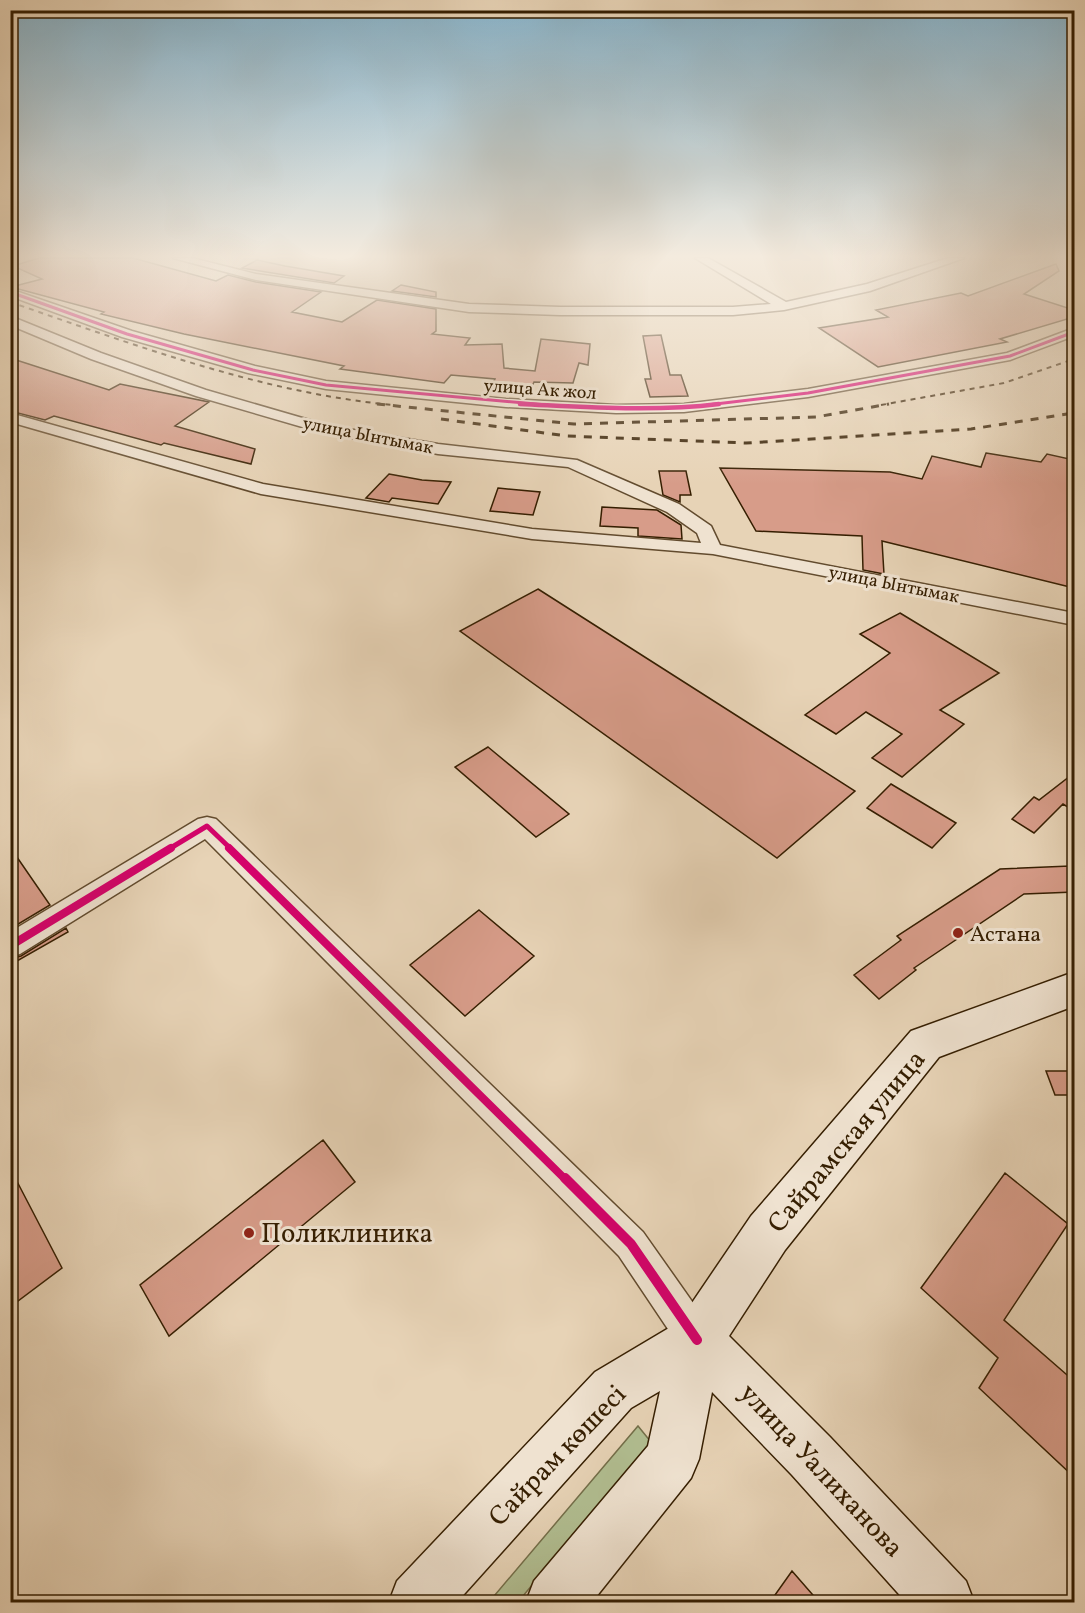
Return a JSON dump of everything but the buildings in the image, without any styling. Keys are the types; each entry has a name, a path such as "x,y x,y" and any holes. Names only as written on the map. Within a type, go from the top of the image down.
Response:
{"main road":[{"name":"Сайрамская улица","path":"697,1340 768,1233 925,1044 1074,989"},
{"name":"Сайрам көшесі","path":"418,1602 613,1390 697,1340"},
{"path":"555,1602 672,1459 697,1340"},
{"name":"улица Уалиханова","path":"697,1340 811,1456 945,1602"}],"street":[{"name":"улица Ынтымак","path":"42,333 96,356 201,393 328,429 438,449 571,463 673,508 705,530 713,549"},
{"name":"улица Ак жол","path":"125,333 253,370 326,385 506,403 616,408 684,408 808,393 1010,356 1071,333"},
{"name":"улица Ынтымак","path":"10,417 261,489 532,534 713,549 1074,619"},
{"path":"10,946 207,826 631,1244 697,1340"}],"green space":[{"path":"638,1426 651,1442 518,1602 489,1602"}],"railway":[{"path":"102,333 198,365 246,378 343,399 392,405"},
{"path":"881,405 1004,383 1074,359"},
{"path":"377,404 574,424 816,417 889,404"},
{"path":"441,419 567,436 746,443 971,429 1074,413"}],"cycle path":[{"path":"125,333 253,370 326,385 506,403 616,409 684,408 808,393 1010,356 1071,333"},
{"path":"10,946 207,826 631,1244 697,1340"}],"place":[{"name":"Астана","path":"958,933"},
{"name":"Поликлиника","path":"249,1233"}]}
